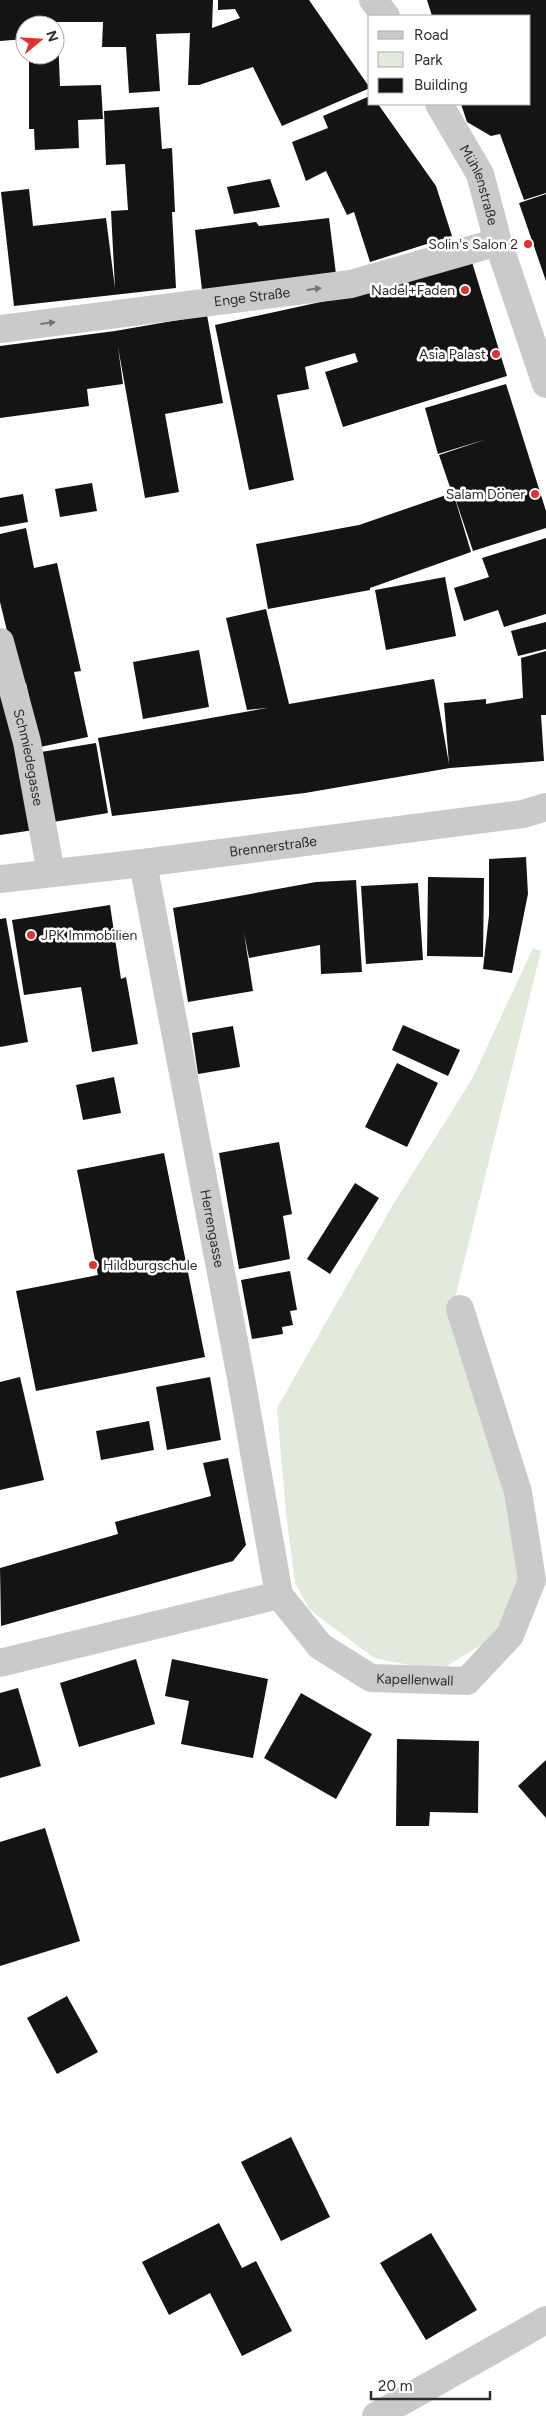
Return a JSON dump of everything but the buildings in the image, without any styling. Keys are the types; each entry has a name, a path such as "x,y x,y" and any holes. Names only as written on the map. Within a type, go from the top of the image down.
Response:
{"street":[{"path":"373,0 385,15"},
{"path":"398,15 401,0"},
{"name":"Mühlenstraße","path":"440,105 480,174 498,242 546,384"},
{"name":"Enge Straße","path":"0,329 351,284 498,242"},
{"name":"Schmiedegasse","path":"0,642 27,742 51,873"},
{"name":"Brennerstraße","path":"0,879 144,863 523,814 546,807"},
{"name":"Herrengasse","path":"144,863 241,1378 279,1595"},
{"name":"Kapellenwall","path":"279,1595 320,1646 371,1678 467,1681 510,1635 532,1580 518,1492 460,1309"},
{"path":"0,1663 279,1595"},
{"path":"376,2416 546,2320"}],"green space":[{"path":"533,948 541,951 454,1302 513,1496 523,1580 494,1637 439,1671 374,1658 310,1610 295,1583 286,1513 277,1408 391,1208 472,1079"}],"place":[{"name":"Solin's Salon 2","path":"528,244"},
{"name":"Nadel+Faden","path":"465,290"},
{"name":"Asia Palast","path":"496,354"},
{"name":"Salam Döner","path":"535,494"},
{"name":"JPK Immobilien","path":"31,935"},
{"name":"Hildburgschule","path":"93,1265"}]}
